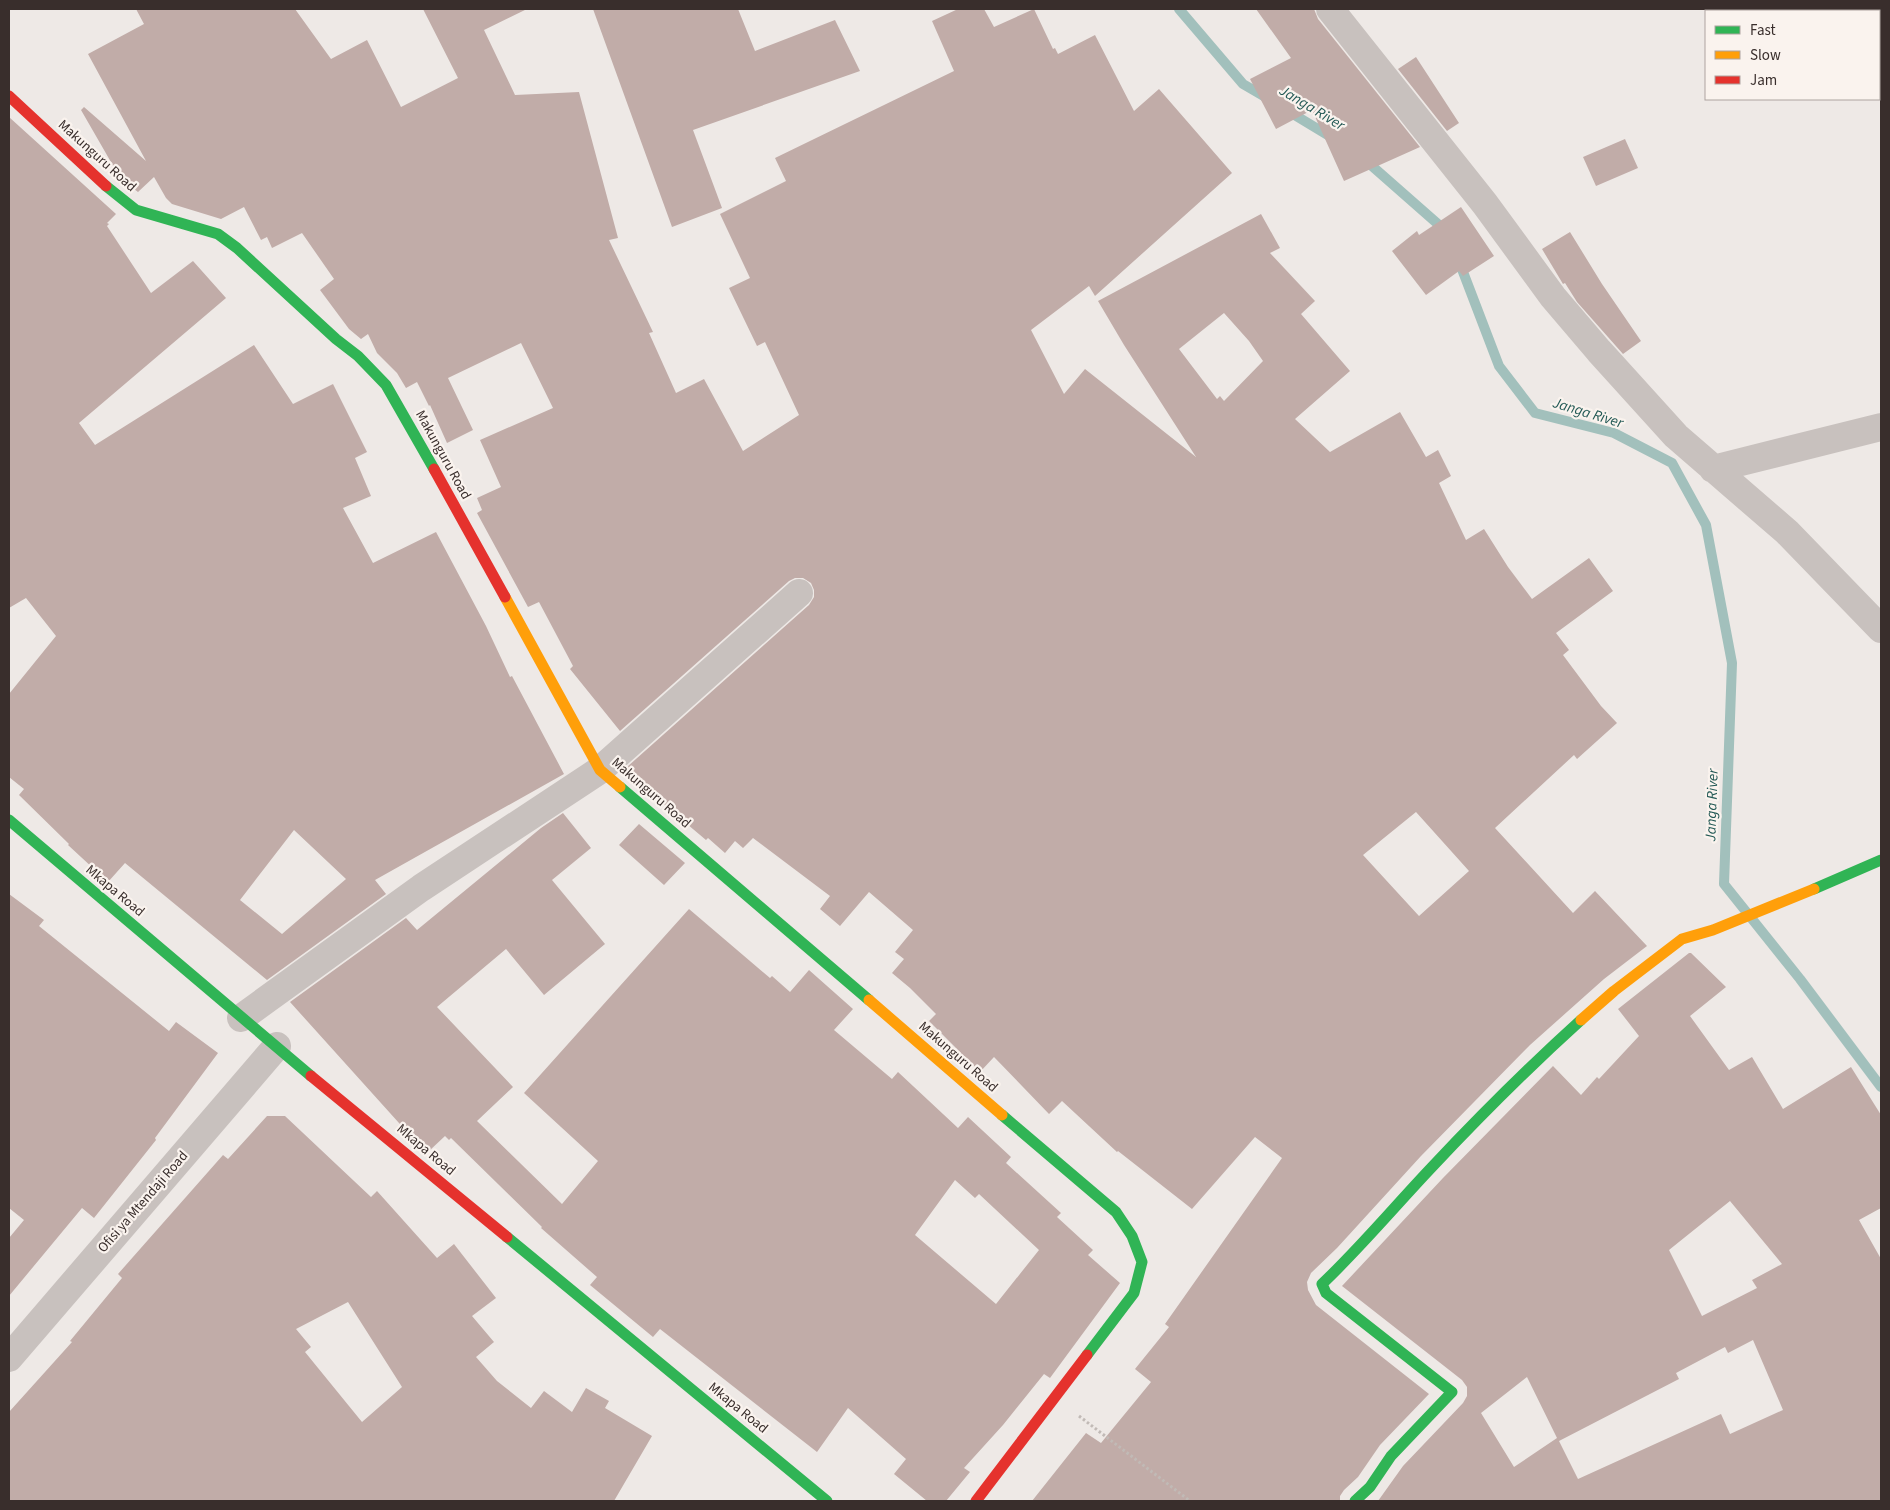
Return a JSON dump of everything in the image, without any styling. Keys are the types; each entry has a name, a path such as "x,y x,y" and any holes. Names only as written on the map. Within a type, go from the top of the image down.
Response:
{"street":[{"path":"1330,9 1485,204 1552,297 1676,436 1787,532 1881,629"},
{"name":"Makunguru Road","path":"9,96 115,194 136,210 218,234 237,248 286,295 358,356 386,385 406,417 600,770 1116,1212 1132,1236 1142,1262 1134,1293 976,1501"},
{"path":"1712,469 1881,427"},
{"path":"241,1018 420,888 600,770 799,593"},
{"name":"Mkapa Road","path":"9,820 241,1018 827,1501"},
{"path":"1355,1501 1370,1488 1391,1456 1452,1392 1326,1293 1322,1284 1432,1167 1541,1056 1614,991 1682,939 1713,930 1780,904 1881,860"},
{"name":"Ofisi ya Mtendaji Road","path":"9,1358 277,1046"}],"path":[{"path":"1055,1398 1190,1501"}],"building":[{"path":"136,9 295,9 331,59 367,40 401,107 458,78 423,9 527,9 484,30 515,95 579,92 618,238 609,240 653,332 649,333 676,393 704,379 743,451 799,415 765,342 757,346 729,288 750,278 720,214 786,181 775,158 954,71 932,21 958,9 984,9 994,27 1034,9 1053,49 1055,48 1058,54 1095,35 1134,111 1159,89 1232,173 1095,296 1089,286 1031,330 1064,394 1085,369 1196,457 1098,301 1261,214 1280,248 1270,253 1315,301 1301,314 1350,371 1295,419 1330,452 1400,412 1426,457 1438,450 1451,476 1439,483 1466,540 1484,529 1508,567 1532,599 1589,558 1613,591 1556,633 1569,650 1563,655 1601,706 1617,723 1577,759 1574,755 1495,828 1573,913 1595,891 1647,946 1604,979 1530,1045 1421,1156 1337,1248 1311,1273 1307,1282 1308,1290 1316,1305 1429,1394 1380,1445 1358,1477 1344,1490 1340,1496 1340,1501 1032,1501 1086,1433 1101,1443 1151,1382 1135,1369 1169,1327 1165,1324 1282,1158 1255,1137 1192,1209 1117,1152 1062,1101 1049,1114 994,1057 980,1072 929,1021 936,1014 892,973 904,959 895,952 913,930 869,892 840,926 820,909 830,896 753,838 743,848 735,841 725,853 708,838 706,840 643,787 627,767 809,605 814,597 811,583 803,578 795,578 789,581 620,731 570,669 573,666 539,602 528,607 477,513 482,510 477,498 501,487 480,440 553,408 521,343 448,378 473,430 447,443 430,405 417,382 406,388 397,373 377,353 368,334 361,339 349,329 320,290 334,279 302,233 272,248 267,237 261,240 244,207 221,219 172,204 166,198 154,177 138,192 125,182 119,176 81,110 84,107 146,161 88,54 144,24","holes":["1224,313 1249,341 1263,361 1224,401 1220,396 1217,399 1179,349","1416,812 1469,871 1419,916 1363,855"]},
{"path":"593,9 738,9 755,51 835,20 860,71 693,130 722,208 672,227"},
{"path":"1256,9 1314,9 1318,19 1420,147 1344,181 1312,110 1276,129 1250,79 1291,58"},
{"path":"1416,57 1459,123 1447,131 1398,69"},
{"path":"9,117 116,214 107,223 109,224 107,226 151,293 193,261 226,298 79,423 95,445 254,345 293,404 333,384 367,452 355,458 371,496 343,508 373,563 436,532 486,626 510,677 512,676 564,774 375,880 386,894 267,980 125,863 108,882 68,845 19,795 24,789 9,777 9,694 56,636 26,598 9,608","holes":["294,830 346,879 282,934 240,900"]},
{"path":"1625,139 1638,168 1596,186 1583,157"},
{"path":"1461,207 1494,256 1463,276 1459,271 1426,295 1392,251 1417,231 1419,235"},
{"path":"1570,232 1602,284 1641,341 1623,354 1577,302 1565,283 1563,284 1542,249"},
{"path":"563,813 591,848 552,880 605,944 544,995 506,949 437,1007 513,1087 477,1121 562,1204 598,1161 524,1093 689,909 770,978 772,976 790,992 809,970 853,1009 834,1030 892,1079 898,1072 958,1128 968,1117 1011,1157 1006,1163 1061,1213 1057,1217 1093,1250 1088,1255 1120,1283 1050,1378 1044,1374 1003,1425 964,1468 970,1472 946,1501 927,1501 894,1474 906,1459 848,1408 817,1452 660,1329 653,1337 590,1285 597,1277 541,1228 451,1138 449,1140 445,1136 428,1152 417,1143 290,1002 406,918 417,930 541,828","holes":["955,1180 975,1198 979,1194 1039,1250 996,1304 915,1235"]},
{"path":"639,824 685,863 664,885 619,845"},
{"path":"9,894 44,920 39,926 169,1031 176,1022 218,1053 155,1138 156,1140 94,1218 82,1208 9,1296 9,1238 24,1220 9,1208"},
{"path":"1691,953 1726,987 1690,1016 1729,1070 1752,1057 1783,1109 1851,1067 1881,1115 1881,1208 1859,1220 1881,1259 1881,1501 1378,1501 1403,1466 1463,1403 1467,1396 1467,1387 1462,1380 1342,1286 1443,1178 1553,1066 1581,1095 1597,1077 1599,1079 1639,1036 1618,1009","holes":["1730,1201 1782,1264 1752,1280 1757,1288 1702,1316 1669,1250","1753,1340 1783,1410 1730,1434 1721,1414 1578,1479 1559,1441 1679,1379 1676,1373 1725,1347 1728,1353","1527,1377 1557,1438 1514,1467 1481,1413"]},
{"path":"267,1116 285,1116 371,1197 377,1191 437,1258 454,1244 496,1298 472,1316 494,1342 476,1357 497,1381 531,1408 544,1391 572,1412 586,1388 609,1401 605,1408 652,1436 614,1501 9,1501 9,1412 72,1342 70,1341 122,1278 118,1274 223,1155 228,1159","holes":["348,1302 402,1387 362,1422 305,1352 311,1347 296,1329"]}],"waterway":[{"name":"Janga River","path":"1179,9 1243,84 1267,98"},
{"name":"Janga River","path":"1288,111 1331,137"},
{"name":"Janga River","path":"1364,159 1447,232"},
{"name":"Janga River","path":"1460,264 1499,366 1535,413 1614,433 1672,463 1706,525 1732,663 1724,884 1800,979 1881,1087"}],"traffic: fast":[{"path":"106,186 136,210 218,234 237,248 336,339 358,356 386,385 434,469"},
{"path":"620,787 869,1000"},
{"path":"9,820 311,1076"},
{"path":"1814,889 1881,860"},
{"path":"1355,1501 1370,1487 1391,1456 1452,1392 1326,1293 1322,1284 1468,1130 1523,1074 1581,1020"},
{"path":"1002,1115 1116,1212 1132,1236 1142,1262 1134,1293 1087,1355"},
{"path":"507,1237 827,1501"}],"traffic: slow":[{"path":"505,597 600,770 620,787"},
{"path":"1581,1020 1614,991 1682,939 1713,930 1814,889"},
{"path":"869,1000 1002,1115"}],"traffic: jam":[{"path":"9,96 106,186"},
{"path":"434,469 505,597"},
{"path":"311,1076 507,1237"},
{"path":"976,1501 1087,1355"}]}
